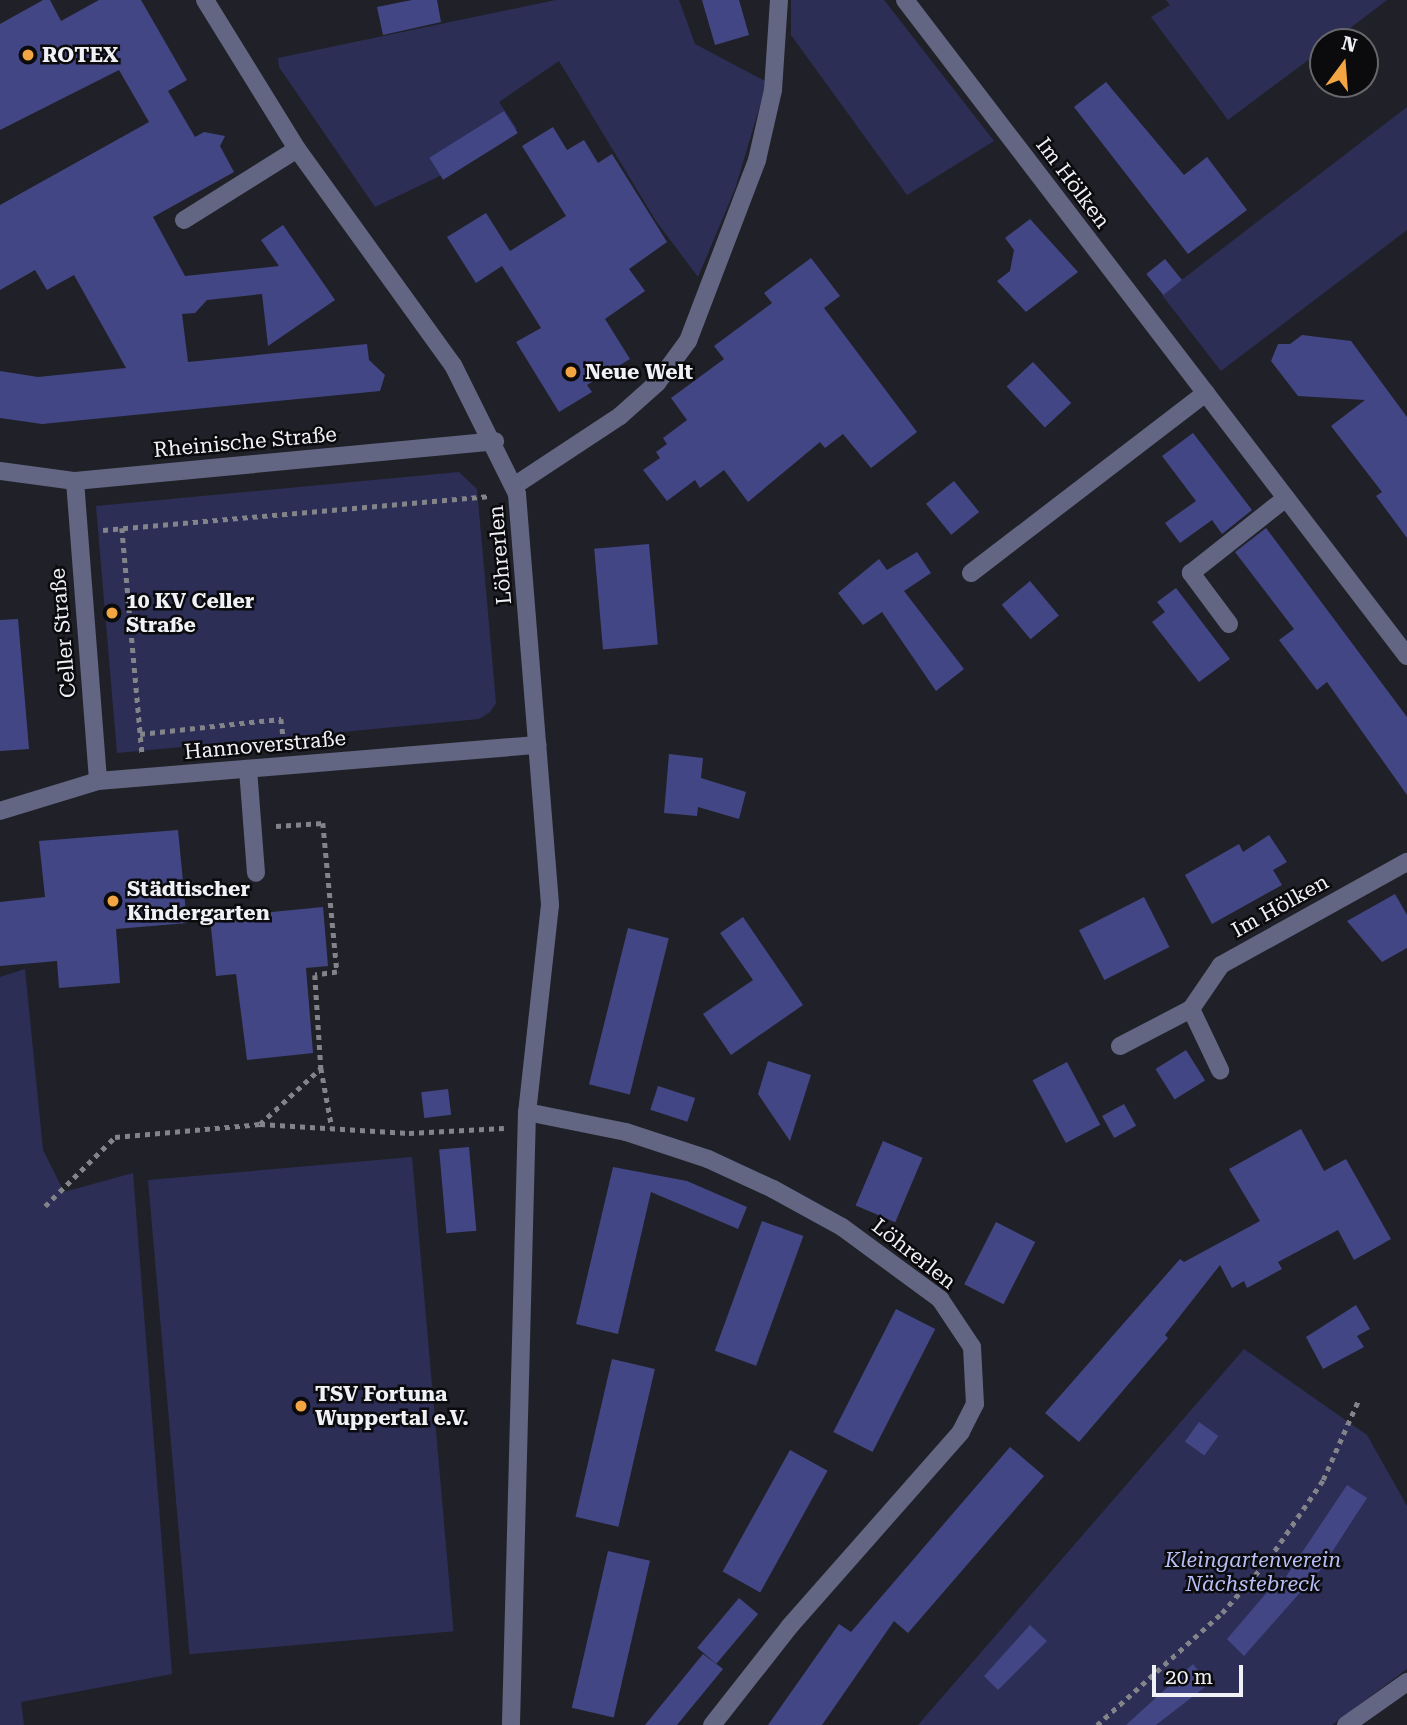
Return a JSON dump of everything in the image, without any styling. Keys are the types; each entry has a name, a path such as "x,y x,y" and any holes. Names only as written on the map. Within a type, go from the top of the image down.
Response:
{"street":[{"name":"Löhrerlen","path":"205,0 297,149 453,365 495,441 516,490 550,905 526,1119 511,1725"},
{"path":"516,490 620,416 657,383 688,341 757,160 773,90 779,0"},
{"name":"Im Hölken","path":"905,0 1407,656"},
{"path":"184,220 297,149"},
{"path":"971,573 1206,393"},
{"name":"Rheinische Straße","path":"0,471 75,481 495,441"},
{"name":"Celler Straße","path":"75,481 98,782"},
{"path":"1229,624 1191,573 1286,498"},
{"name":"Hannoverstraße","path":"0,811 98,782 538,745"},
{"path":"248,769 256,873"},
{"name":"Im Hölken","path":"1120,1046 1191,1009 1221,965 1407,862"},
{"path":"1191,1009 1220,1070"},
{"name":"Löhrerlen","path":"526,1119 626,1132 708,1159 772,1189 842,1227 940,1299 972,1346 975,1404 961,1432 798,1616 712,1725"},
{"path":"1346,1725 1407,1682"}],"path":[{"path":"97,530 516,490"},
{"path":"122,528 144,778"},
{"path":"140,734 281,719 286,766"},
{"path":"253,828 323,823 337,972 315,975 321,1068 332,1128"},
{"path":"260,1124 321,1068"},
{"path":"45,1206 115,1138 260,1124 409,1133 526,1119"},
{"path":"1097,1725 1222,1613 1269,1559 1323,1480 1358,1401"}],"green space":[{"path":"556,0 679,0 695,44 767,82 735,189 698,277 656,221 559,61 499,102 517,129 444,174 375,207 279,67 278,58"},
{"path":"791,0 884,0 994,141 907,195 791,35"},
{"path":"1166,0 1387,0 1350,28 1309,28 1309,59 1228,120 1151,17 1170,5"},
{"path":"1407,107 1407,230 1221,371 1162,295"},
{"path":"459,472 477,489 496,703 490,712 479,719 117,753 96,506"},
{"path":"25,969 43,1150 64,1192 133,1173 172,1674 21,1702 24,1725 0,1725 0,977"},
{"name":"TSV Fortuna Wuppertal e.V.","path":"412,1157 453,1631 189,1654 148,1180"},
{"name":"Kleingartenverein Nächstebreck","path":"1244,1349 1367,1435 1407,1506 1407,1669 1332,1725 918,1725"}],"building":[{"path":"43,0 50,0 61,21 99,0 141,0 187,80 168,91 195,137 204,132 225,136 220,146 234,172 153,217 185,276 279,266 261,240 283,225 335,300 268,346 262,294 207,300 195,313 182,314 188,362 367,344 369,360 385,375 380,391 42,424 0,418 0,371 38,377 126,368 74,275 47,290 35,270 0,290 0,205 149,122 119,70 0,130 0,24"},
{"path":"412,0 437,0 441,22 383,35 377,7"},
{"path":"702,0 739,0 749,35 715,45"},
{"path":"1106,82 1184,175 1207,157 1247,210 1188,254 1074,107"},
{"path":"504,111 518,133 443,180 429,158"},
{"path":"553,127 567,150 584,140 598,163 612,154 667,242 629,269 645,291 605,319 630,359 587,385 592,392 559,412 516,342 541,328 502,266 476,283 447,237 486,213 510,251 566,216 522,146"},
{"path":"1030,219 1078,272 1026,312 997,281 1010,271 1014,250 1005,238"},
{"path":"811,258 840,296 824,308 917,432 871,468 843,434 825,448 820,442 748,502 724,470 700,488 695,480 667,501 643,470 660,458 656,452 667,444 663,438 687,420 671,398 724,359 714,346 772,303 764,293"},
{"path":"1165,259 1182,280 1163,295 1146,274"},
{"path":"1302,335 1351,341 1407,417 1407,538 1376,496 1382,492 1331,426 1365,400 1298,396 1271,361 1278,344 1290,344"},
{"path":"1033,362 1071,403 1045,428 1007,387"},
{"path":"1193,433 1252,510 1222,534 1212,520 1180,543 1165,523 1196,501 1162,456"},
{"path":"954,481 979,512 951,535 926,504"},
{"path":"1266,528 1407,717 1407,795 1327,682 1317,690 1279,640 1294,629 1235,552"},
{"path":"649,544 658,645 603,649 594,549"},
{"path":"917,552 931,573 904,591 964,669 936,691 882,612 863,625 838,593 879,559 887,570"},
{"path":"1030,581 1059,615 1031,639 1002,605"},
{"path":"1176,588 1230,659 1199,682 1152,622 1165,612 1157,602"},
{"path":"18,619 29,749 0,751 0,620"},
{"path":"669,754 703,758 701,778 746,792 739,819 698,807 697,816 664,813"},
{"path":"178,830 187,923 116,929 120,983 59,988 57,961 0,966 0,902 45,897 39,841"},
{"path":"1269,835 1287,862 1273,870 1282,885 1212,924 1185,875 1239,844 1243,852"},
{"path":"1395,894 1407,915 1407,948 1382,962 1347,921"},
{"path":"1144,897 1169,947 1104,980 1079,930"},
{"path":"323,907 328,966 306,968 313,1053 247,1060 236,974 216,976 210,918"},
{"path":"743,917 803,1005 731,1055 703,1014 753,980 720,933"},
{"path":"628,928 669,938 630,1094 589,1084"},
{"path":"1186,1050 1205,1081 1175,1100 1155,1069"},
{"path":"768,1061 811,1075 790,1141 758,1094"},
{"path":"1067,1062 1100,1125 1066,1143 1033,1080"},
{"path":"658,1086 695,1098 687,1122 650,1110"},
{"path":"448,1089 451,1115 424,1118 421,1092"},
{"path":"1124,1104 1136,1126 1114,1138 1102,1116"},
{"path":"1301,1129 1324,1171 1346,1159 1391,1239 1354,1260 1338,1230 1278,1262 1282,1269 1247,1288 1244,1281 1232,1288 1220,1265 1165,1335 1168,1338 1079,1442 1045,1413 1180,1259 1184,1262 1260,1221 1229,1169"},
{"path":"883,1141 923,1158 895,1222 856,1205"},
{"path":"469,1147 476,1231 446,1233 439,1150"},
{"path":"613,1167 687,1181 747,1207 738,1229 651,1192 618,1334 576,1324"},
{"path":"762,1221 803,1236 756,1366 715,1351"},
{"path":"996,1222 1035,1242 1003,1304 964,1284"},
{"path":"1356,1305 1370,1329 1357,1336 1364,1347 1323,1369 1306,1337"},
{"path":"896,1309 935,1329 873,1452 833,1432"},
{"path":"612,1359 655,1369 618,1527 576,1517"},
{"path":"1199,1422 1218,1436 1204,1456 1185,1441"},
{"path":"1010,1447 1044,1476 908,1633 894,1621 822,1725 768,1725 839,1624 851,1632"},
{"path":"790,1450 828,1471 760,1592 723,1572"},
{"path":"1347,1485 1367,1498 1321,1569 1244,1656 1227,1639 1281,1576 1285,1578"},
{"path":"608,1551 650,1561 614,1718 572,1708"},
{"path":"739,1598 758,1614 716,1664 697,1648"},
{"path":"1030,1625 1047,1641 998,1690 984,1676"},
{"path":"703,1654 723,1669 677,1725 645,1725"},
{"path":"1193,1664 1209,1684 1156,1725 1126,1725"}],"place":[{"name":"ROTEX","path":"28,55"},
{"name":"Neue Welt","path":"571,372"},
{"name":"10 KV Celler Straße","path":"112,613"},
{"name":"Städtischer Kindergarten","path":"113,901"},
{"name":"TSV Fortuna Wuppertal e.V.","path":"301,1406"}]}
